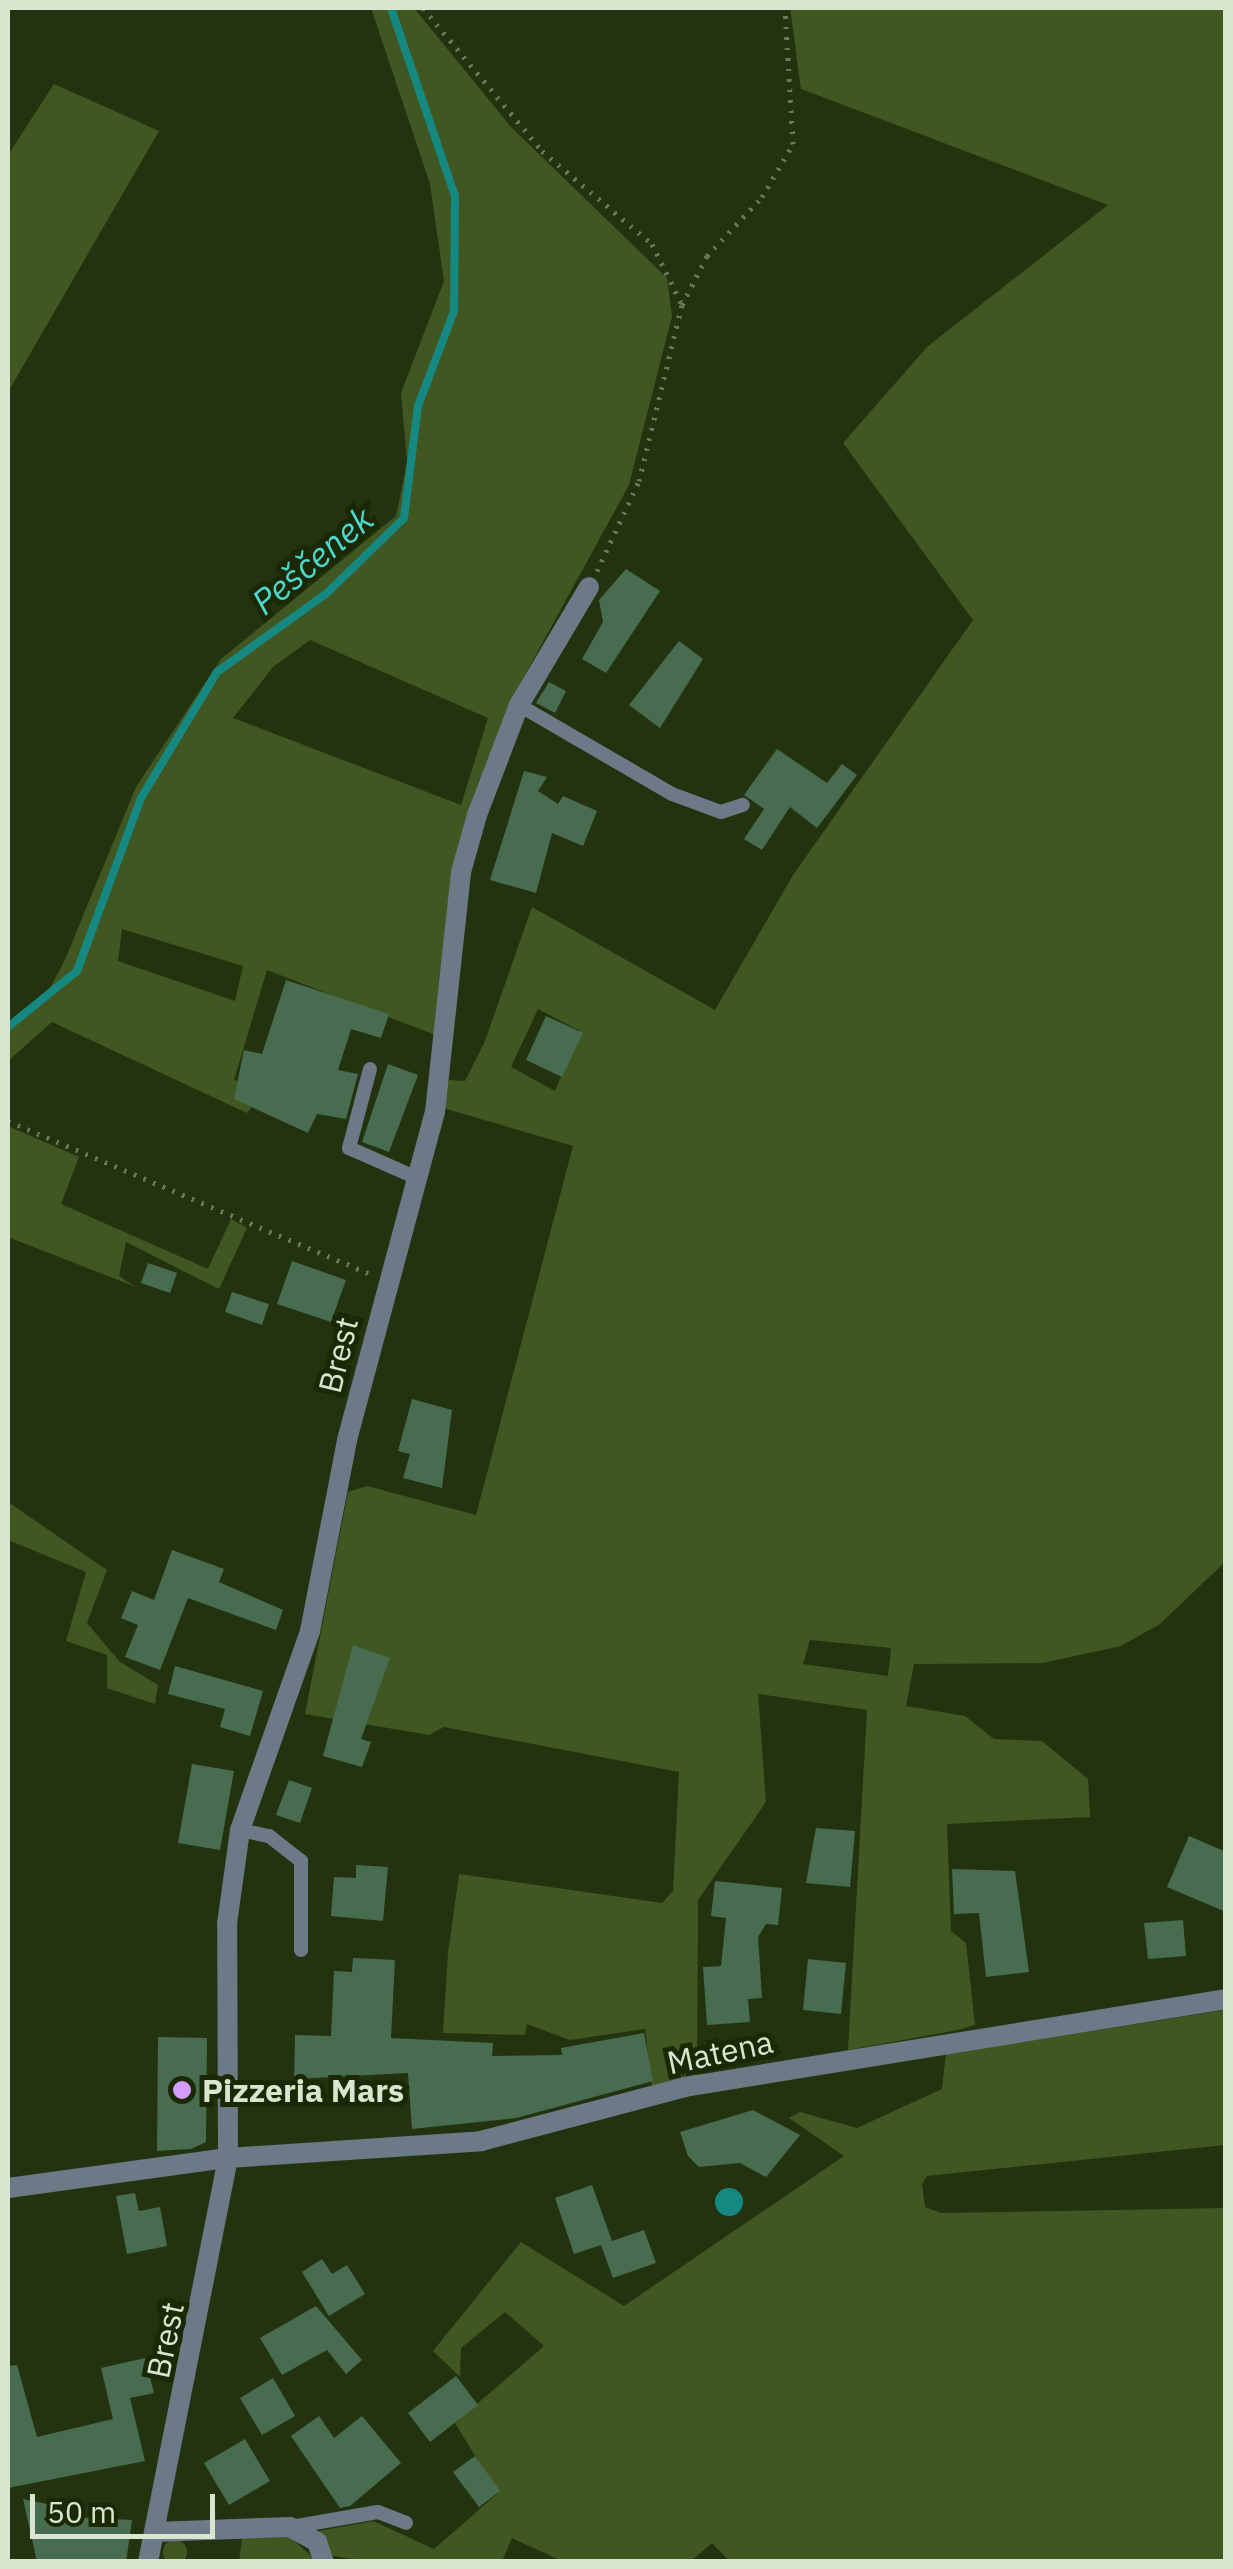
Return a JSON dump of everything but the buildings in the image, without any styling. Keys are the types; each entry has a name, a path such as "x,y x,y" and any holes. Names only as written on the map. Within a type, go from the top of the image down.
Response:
{"street":[{"name":"Brest","path":"148,2562 228,2158 226,1924 240,1830 310,1631 385,1292 438,1098 461,872 519,704 589,587"},
{"name":"Matena","path":"228,2158 481,2141 685,2087 1226,1999"},
{"path":"8,2188 228,2158"},
{"path":"154,2532 290,2527 316,2542 324,2562"}],"lane":[{"path":"519,704 672,794 721,812 743,805"},
{"path":"370,1069 349,1148 417,1178"},
{"path":"240,1830 279,1841 301,1861 302,1950"},
{"path":"290,2527 378,2512 406,2523"}],"path":[{"path":"422,8 542,151 652,244 682,305"},
{"path":"589,587 639,481 682,305 707,256 772,185 794,144 786,8"},
{"path":"8,1121 343,1258 385,1292"}],"green space":[{"path":"371,8 414,8 511,127 667,278 672,316 629,485 520,684 477,786 460,842 438,1036 267,970 234,1080 266,1088 247,1113 52,1022 8,1061 8,1031 41,1004 64,962 136,787 221,659 396,516 407,462 401,393 444,281 430,184","holes":["310,640 488,718 461,805 233,718 273,667","122,929 243,966 235,1001 118,961"]},
{"path":"790,8 1225,8 1225,1562 1160,1624 1121,1646 1043,1663 914,1664 906,1706 965,1716 994,1739 1042,1741 1088,1779 1090,1817 947,1824 951,1931 966,1943 975,2025 958,2030 848,2050 867,1710 758,1694 766,1802 698,1900 697,2079 652,2088 645,2029 570,2040 527,2024 525,2035 443,2033 448,1953 459,1874 662,1903 673,1891 679,1772 444,1727 429,1735 305,1714 348,1492 367,1486 476,1515 573,1146 440,1107 449,1080 465,1081 485,1041 532,907 715,1010 793,875 973,620 843,443 927,347 1108,205 801,89","holes":["538,1009 580,1031 555,1091 511,1067","810,1640 891,1648 888,1676 803,1664"]},
{"path":"54,84 159,131 8,392 8,155"},
{"path":"8,1126 79,1157 61,1204 208,1269 231,1219 247,1228 219,1289 126,1242 119,1276 136,1287 8,1237"},
{"path":"8,1502 107,1570 87,1623 120,1662 158,1685 155,1704 107,1688 107,1655 66,1641 86,1572 8,1540"},
{"path":"1225,2010 1225,2145 927,2176 922,2184 925,2207 941,2213 1225,2208 1225,2561 730,2562 712,2543 691,2561 564,2562 512,2538 502,2561 374,2562 333,2556 313,2532 373,2521 434,2549 498,2493 455,2423 544,2346 505,2312 461,2348 460,2377 433,2351 521,2242 624,2306 844,2156 789,2118 800,2112 857,2128 942,2089 946,2054"},
{"path":"290,2537 318,2562 239,2562 242,2538"},
{"path":"175,2540 184,2543 184,2561 175,2564 166,2561 163,2552 166,2543"}],"water":[{"path":"729,2188 739,2192 743,2202 739,2212 729,2216 719,2212 715,2202 719,2192"}],"waterway":[{"name":"Peščenek","path":"8,1027 77,971 141,798 217,672 327,593 404,518 418,406 454,311 455,196 391,8"}],"place":[{"name":"Pizzeria Mars","path":"182,2090"}]}
